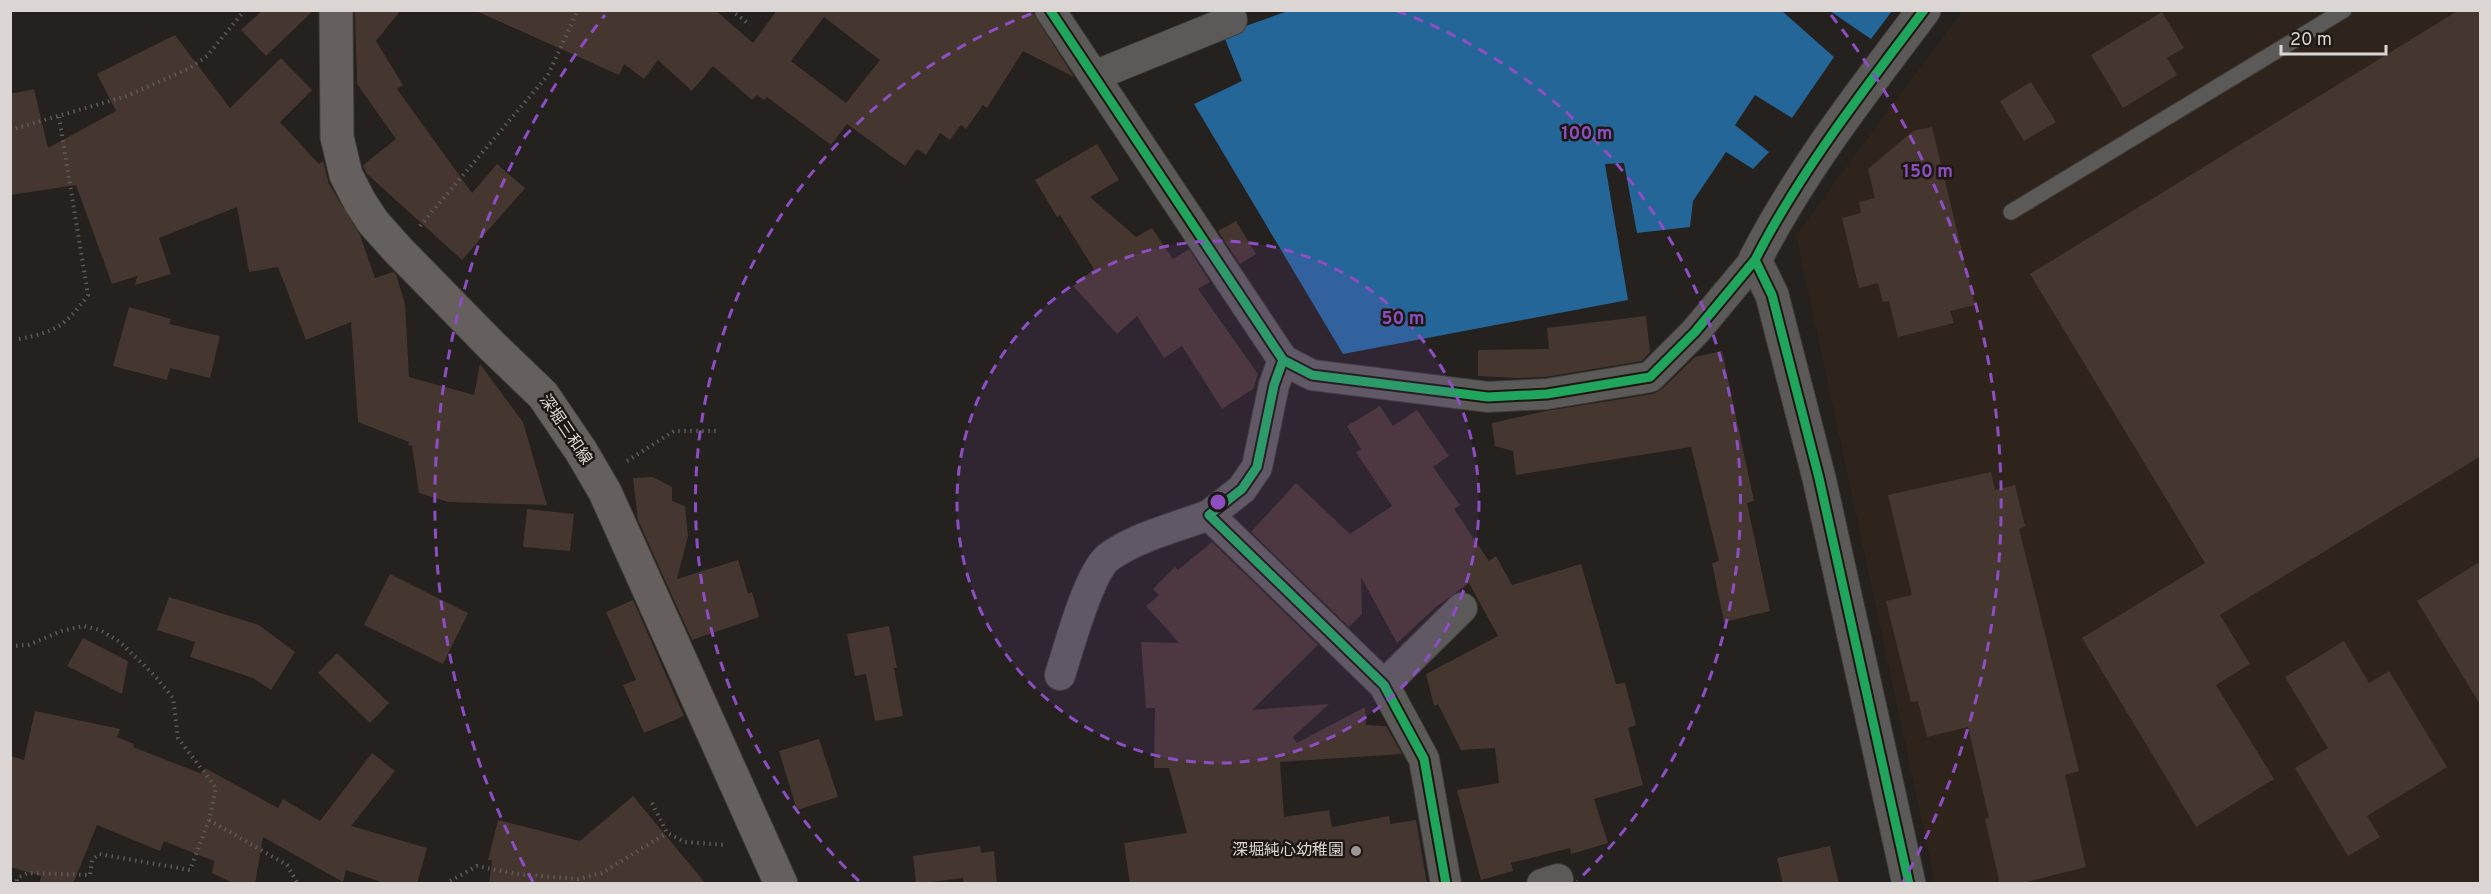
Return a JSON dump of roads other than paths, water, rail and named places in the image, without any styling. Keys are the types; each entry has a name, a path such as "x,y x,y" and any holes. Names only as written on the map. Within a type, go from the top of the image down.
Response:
{"main road":[{"name":"深堀三和線","path":"336,10 337,137 346,175 373,222 492,346 543,395 555,410 598,480 781,884"}],"street":[{"path":"1050,10 1283,360 1312,375 1488,398 1547,394 1650,377 1695,332 1755,260 1778,214 1842,118 1924,10"},
{"path":"1094,76 1232,20 1229,10"},
{"path":"1755,260 1772,295 1819,478 1909,884"},
{"path":"1060,675 1092,582 1108,557 1141,540 1209,515 1242,489 1257,467 1274,385 1283,360"},
{"path":"1209,515 1384,685 1424,759 1446,884"},
{"path":"1384,685 1462,608"}],"lane":[{"path":"2012,212 2344,10"}],"water":[{"path":"1288,11 1782,11 1834,57 1792,118 1755,95 1735,125 1769,152 1753,169 1726,152 1693,201 1690,227 1637,233 1624,163 1605,164 1628,300 1343,354 1194,104 1242,81 1223,34"},
{"path":"1830,11 1892,11 1871,39"}],"place":[{"name":"深堀純心幼稚園","path":"1356,851"}]}
